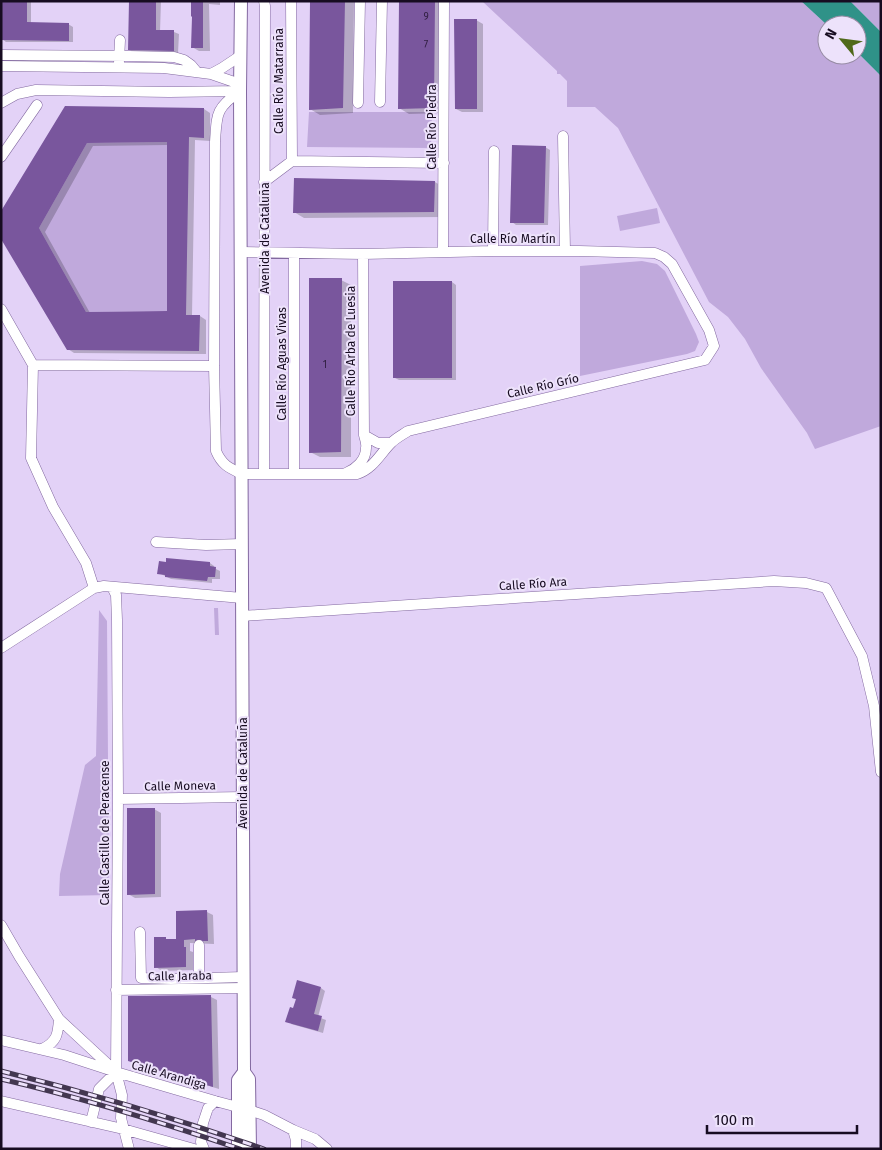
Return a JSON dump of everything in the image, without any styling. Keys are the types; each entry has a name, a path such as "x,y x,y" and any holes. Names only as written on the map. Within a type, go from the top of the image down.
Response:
{"main road":[{"name":"Avenida de Cataluña","path":"241,1 244,1072 238,1080 250,1149"},
{"name":"Avenida de Cataluña","path":"238,1149 244,1109"}],"street":[{"name":"Avenida de Cataluña","path":"264,1 264,474"},
{"name":"Calle Río Matarraña","path":"291,1 292,161"},
{"path":"358,103 360,1"},
{"path":"380,102 382,1"},
{"name":"Calle Río Piedra","path":"443,252 444,1"},
{"path":"119,67 120,40"},
{"path":"1,55 174,57 184,60 196,71"},
{"path":"211,74 240,56"},
{"path":"1,66 164,68 211,74 240,88"},
{"path":"1,103 17,94 36,90 240,88"},
{"path":"240,88 219,111 215,142 214,366 216,451 224,465 242,474"},
{"path":"1,157 37,105"},
{"path":"563,136 565,251"},
{"path":"493,251 494,151"},
{"path":"264,182 292,161 444,163"},
{"name":"Calle Río Martín","path":"241,252 363,254 565,251 655,253 669,260 678,272 710,330 714,346 704,360"},
{"name":"Calle Río Aguas Vivas","path":"294,253 294,474"},
{"name":"Calle Río Arba de Luesia","path":"363,254 364,435 367,447"},
{"path":"1,309 33,365 31,458 53,507 86,563 94,588"},
{"name":"Calle Río Grío","path":"242,474 357,474 375,462 388,447 408,431 704,360"},
{"path":"33,365 214,366"},
{"path":"364,435 388,447"},
{"path":"345,474 354,470 361,463 367,447 379,451 388,447"},
{"path":"156,542 206,545 242,544"},
{"name":"Calle Río Ara","path":"242,616 774,581 806,583 826,588 862,656 874,706 881,772"},
{"path":"1,648 94,588 104,586 116,590 242,598"},
{"name":"Calle Castillo de Peracense","path":"116,590 118,799 116,1072 122,1095 121,1118 129,1149"},
{"name":"Calle Moneva","path":"118,799 243,797"},
{"path":"1,924 59,1019 116,1072 99,1089 90,1122"},
{"path":"140,932 140,978 199,978 244,983"},
{"path":"199,945 199,978"},
{"name":"Calle Jaraba","path":"116,990 244,983"},
{"path":"42,1049 50,1045 58,1034 59,1019"},
{"name":"Calle Arandiga","path":"1,1040 64,1055 264,1115 294,1130 316,1138 327,1149"},
{"path":"1,1101 123,1129 194,1149"},
{"path":"204,1149 201,1142 203,1123 208,1108 215,1101"},
{"path":"294,1130 296,1149"}],"shaded area":[{"path":"482,1 801,1 817,16 817,65 867,65 867,62 881,76 881,426 815,449 807,433 761,368 745,339 728,317 709,302 618,128 595,107 567,107 567,81 560,74 557,74 557,71"},
{"path":"801,1 850,1 864,15 817,15"},
{"path":"850,1 881,1 881,32 867,18 867,15 864,15"},
{"path":"867,18 881,32 881,76 867,62"},
{"path":"309,112 432,112 431,148 307,147"},
{"path":"167,142 167,311 86,312 39,228 87,143"},
{"path":"657,208 660,223 620,231 617,216"},
{"path":"642,261 657,264 665,271 699,342 695,351 580,376 580,266"},
{"path":"214,608 218,608 219,635 215,635"},
{"path":"99,610 107,621 109,895 59,896 60,874 85,765 96,756"}],"building":[{"path":"1,1 27,1 27,22 69,23 69,41 1,40"},
{"path":"129,1 156,1 156,30 174,30 174,51 128,50"},
{"path":"191,1 203,1 203,48 191,48"},
{"path":"310,1 345,1 343,108 309,110"},
{"path":"399,1 435,1 434,108 398,109"},
{"path":"454,19 477,19 477,109 455,109"},
{"path":"65,106 204,108 204,138 189,137 186,315 200,315 199,351 67,350 1,239 1,211","holes":["167,142 167,311 86,312 39,228 87,143"]},
{"path":"512,145 546,146 544,223 510,223"},
{"path":"294,178 435,181 434,212 293,213"},
{"path":"309,278 342,278 341,452 309,453"},
{"path":"393,281 452,281 452,378 393,378"},
{"path":"166,558 210,562 210,566 216,567 215,577 208,577 207,581 165,577 165,575 157,574 159,561 166,562"},
{"path":"127,808 155,808 155,894 127,895"},
{"path":"207,910 208,941 184,940 186,967 154,968 154,937 176,939 176,911"},
{"path":"297,980 321,987 314,1014 322,1016 318,1031 285,1022 290,1007 293,1008 296,999 292,998"},
{"path":"211,995 213,1087 128,1061 128,996"}],"railway":[{"path":"1,1071 134,1107 264,1149"},
{"path":"1,1079 121,1111 240,1149"}]}
